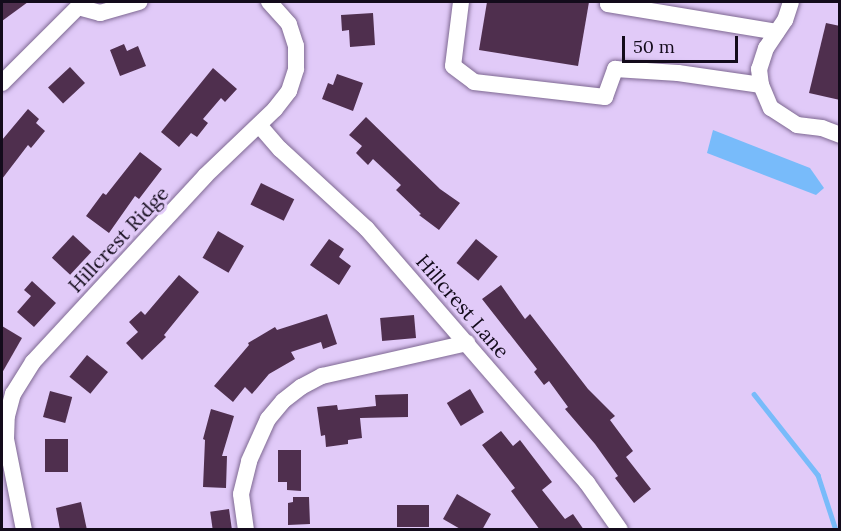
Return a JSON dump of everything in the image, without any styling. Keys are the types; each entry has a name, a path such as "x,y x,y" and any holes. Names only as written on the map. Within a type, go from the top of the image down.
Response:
{"street":[{"path":"2,83 77,4 100,13 139,2"},
{"name":"Hillcrest Ridge","path":"24,530 6,439 7,416 13,394 33,362 205,176 259,125 289,91 296,69 296,46 289,24 269,2"},
{"path":"461,2 453,66 474,82 605,97 615,69 678,73 761,86"},
{"path":"609,2 608,4 777,32"},
{"path":"791,2 777,32 766,48 759,69 761,86 771,108 797,125 822,128 840,135"},
{"name":"Hillcrest Lane","path":"259,125 280,149 367,229 587,483 620,530"},
{"path":"246,530 242,494 249,461 268,419 283,401 301,387 322,376 467,343"}],"water":[{"path":"713,130 810,168 824,188 816,195 707,153"}],"building":[{"path":"2,2 28,2 2,21"},
{"path":"487,2 589,2 578,66 479,50"},
{"path":"373,13 375,45 350,47 349,30 342,31 341,15"},
{"path":"826,23 840,26 840,100 809,93"},
{"path":"124,44 127,51 138,46 146,66 120,76 110,50"},
{"path":"70,67 85,83 63,104 48,87"},
{"path":"213,68 237,89 225,102 221,98 203,119 208,123 197,137 191,133 179,147 161,132"},
{"path":"337,74 363,83 353,111 322,99 328,83 333,85"},
{"path":"28,109 39,119 36,123 45,131 31,148 28,145 2,179 2,140"},
{"path":"366,117 440,189 460,203 439,230 419,215 421,214 396,190 401,185 373,159 368,165 356,153 362,146 349,135"},
{"path":"140,152 162,169 139,199 135,196 109,233 86,216 103,193 106,195"},
{"path":"261,183 294,199 284,221 250,205"},
{"path":"218,231 244,246 228,273 203,258"},
{"path":"73,235 91,252 70,275 52,258"},
{"path":"329,239 344,249 339,257 351,266 339,285 310,265"},
{"path":"476,239 498,257 478,281 456,263"},
{"path":"179,275 199,292 164,335 166,337 142,360 126,343 138,332 129,322 141,311 145,315"},
{"path":"32,281 56,303 34,327 17,312 31,296 24,290"},
{"path":"501,285 525,319 530,314 588,389 615,416 610,420 633,451 626,457 651,489 634,503 615,478 618,476 595,444 565,409 568,407 549,381 544,385 534,372 537,369 482,299"},
{"path":"327,314 337,344 323,349 321,342 291,352 295,359 269,374 252,394 245,387 233,402 214,386 249,345 248,343 275,327 277,330"},
{"path":"414,315 416,338 382,341 380,318"},
{"path":"2,326 22,338 2,373"},
{"path":"87,355 108,372 90,394 69,377"},
{"path":"470,389 484,412 461,426 447,403"},
{"path":"50,391 72,397 65,423 43,417"},
{"path":"408,394 408,417 360,418 362,438 348,440 348,444 326,447 325,435 321,436 317,407 337,405 338,410 376,406 375,395"},
{"path":"211,409 234,416 222,456 227,456 226,488 203,487 205,440 203,439"},
{"path":"501,431 513,446 520,440 552,482 542,490 565,519 573,514 584,530 540,530 511,491 515,488 482,445"},
{"path":"45,439 68,439 68,472 45,472"},
{"path":"278,450 301,450 301,491 287,490 287,482 278,482"},
{"path":"457,494 491,514 482,530 462,530 443,519"},
{"path":"293,497 309,497 310,524 288,525 288,503 293,502"},
{"path":"81,502 87,530 60,530 56,508"},
{"path":"397,505 429,505 429,527 397,527"},
{"path":"229,509 232,530 213,530 210,512"}],"waterway":[{"path":"754,394 818,475 836,530"}]}
